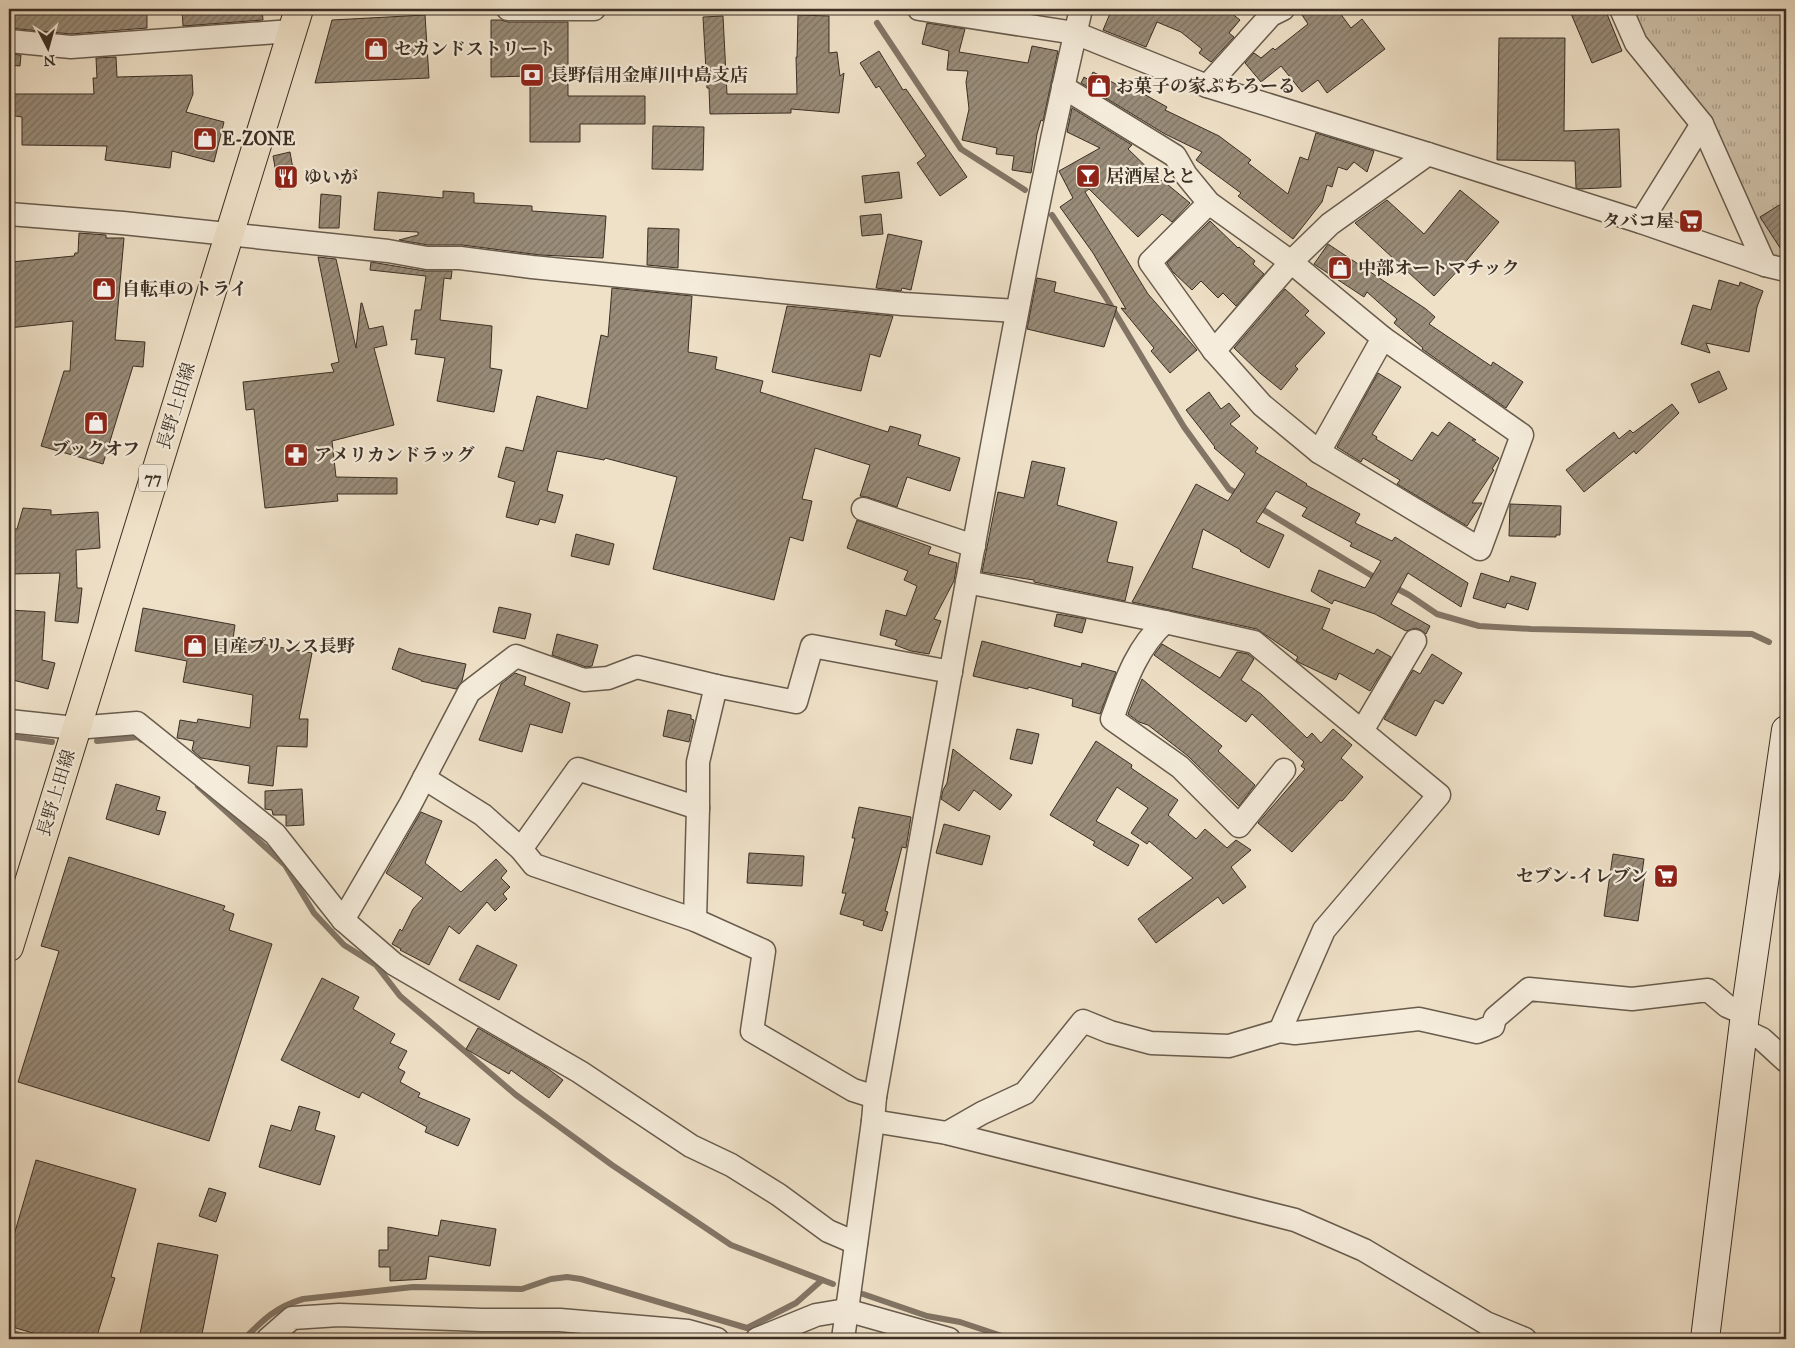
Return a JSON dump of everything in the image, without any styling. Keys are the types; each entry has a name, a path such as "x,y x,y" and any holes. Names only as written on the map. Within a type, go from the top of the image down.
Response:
{"main road":[{"name":"長野上田線","path":"9,947 295,20"}],"street":[{"path":"508,9 594,9"},
{"path":"919,9 1075,33 1207,86 1428,154 1641,222 1765,265 1786,270"},
{"path":"843,1339 875,1097 967,582 1016,311 1081,9"},
{"path":"1207,86 1271,15 1283,9"},
{"path":"1621,9 1636,43 1702,124 1765,265"},
{"path":"9,41 71,48 295,20"},
{"path":"1063,87 1175,156 1186,175 1209,203 1291,262 1383,338 1522,435 1480,549 1319,452 1262,405 1214,351 1150,262 1209,203"},
{"path":"1641,222 1702,124"},
{"path":"1214,351 1291,262 1330,224 1428,154"},
{"path":"9,214 229,234 388,251 428,258 460,258 542,268 942,307 1016,311"},
{"path":"1319,452 1383,338"},
{"path":"863,509 974,546"},
{"path":"967,582 1254,642 1439,795 1324,930 1280,1031"},
{"path":"1165,622 1152,635 1132,664 1112,719 1180,767 1239,826 1284,770"},
{"path":"1362,732 1415,641"},
{"path":"343,920 424,778 469,692 516,656 584,680 608,678 637,667 716,686 796,702 812,646 951,672"},
{"path":"695,920 698,762 716,686"},
{"path":"9,721 75,728 137,722 275,834 343,920 394,964 580,1072 692,1146 730,1165 779,1195 828,1231 856,1243"},
{"path":"1705,1339 1744,1022 1786,730"},
{"path":"521,849 578,769 698,808"},
{"path":"424,778 483,815 521,849 534,865 695,920 764,951 752,1031 853,1090 875,1097"},
{"path":"947,1133 982,1113 1025,1093 1083,1021 1110,1032 1151,1043 1228,1046 1280,1031 1296,1033 1419,1019 1477,1032 1493,1026 1495,1018 1529,989 1632,999 1708,990 1786,1061"},
{"path":"873,1120 947,1133 1295,1220 1364,1250 1486,1323 1525,1339"},
{"path":"757,1339 816,1315 846,1310 950,1339"},
{"path":"268,1339 292,1318 339,1315 482,1320 560,1320 688,1331 717,1339"}],"green space":[{"path":"1623,9 1786,9 1786,270 1765,265 1717,132"}],"building":[{"path":"9,9 147,9 147,28 71,34 9,28"},
{"path":"182,9 262,9 263,20 183,26"},
{"path":"1112,9 1226,9 1240,20 1229,33 1234,37 1211,62 1199,53 1202,49 1181,32 1157,22 1146,47 1103,30"},
{"path":"1311,9 1337,9 1351,28 1362,19 1385,49 1327,93 1318,80 1302,92 1281,66 1261,82 1245,63 1254,53 1261,58 1273,48 1275,50 1308,24 1302,15"},
{"path":"1569,9 1605,9 1622,51 1592,63"},
{"name":"セカンドストリート","path":"425,15 429,78 315,83 332,20"},
{"path":"798,15 829,16 829,53 837,52 840,76 844,73 839,113 791,109 791,113 710,114 703,17 723,16 727,94 797,94"},
{"path":"491,20 508,22 568,22 568,96 645,96 645,124 580,124 580,142 530,142 530,76 491,77"},
{"path":"927,23 965,29 959,52 1028,63 1032,46 1058,51 1043,121 1041,120 1037,134 1031,173 1012,170 1014,156 996,154 997,148 962,140 969,109 966,82 968,71 947,70 949,51 922,44"},
{"path":"1499,38 1565,38 1564,131 1619,129 1621,187 1576,188 1575,161 1497,160"},
{"path":"879,51 903,90 906,89 967,177 940,196 917,163 926,156 879,86 876,88 860,63"},
{"path":"9,54 21,55 20,66 9,65"},
{"path":"116,57 117,77 192,75 193,94 186,112 224,122 214,162 172,151 170,168 105,160 107,146 22,145 22,117 9,115 9,94 94,94 93,78 97,78 96,58"},
{"path":"1093,72 1131,92 1133,88 1167,107 1165,110 1219,136 1251,160 1248,163 1288,194 1300,157 1308,160 1316,133 1374,151 1367,172 1354,162 1347,170 1338,167 1332,187 1327,185 1322,202 1293,239 1238,196 1241,193 1196,160 1202,152 1165,134 1081,83 1084,77 1089,80"},
{"path":"1072,108 1132,145 1128,149 1161,181 1190,203 1172,222 1162,214 1138,237 1089,189 1085,192 1148,294 1197,350 1170,373 1151,351 1154,348 1121,308 1126,309 1093,253 1060,207 1073,198 1059,171 1100,148 1067,132"},
{"path":"653,126 704,127 703,170 652,169"},
{"path":"290,152 296,186 279,189 273,156"},
{"path":"899,172 902,198 865,203 862,176"},
{"path":"1460,190 1499,222 1434,296 1355,223 1387,200 1424,234"},
{"path":"443,191 474,193 474,203 532,206 532,211 606,216 603,258 540,255 462,245 428,245 399,240 418,235 418,232 374,230 378,192 443,198"},
{"path":"321,194 341,196 339,228 319,228"},
{"path":"1786,201 1786,257 1760,217"},
{"path":"881,214 883,234 862,236 860,216"},
{"path":"1210,221 1238,248 1255,261 1253,264 1264,274 1236,306 1223,293 1218,298 1201,281 1192,290 1173,272 1167,263"},
{"path":"648,228 679,229 678,268 647,265"},
{"path":"79,233 106,235 106,238 124,238 115,340 145,342 143,367 133,366 103,464 41,446 64,371 70,371 73,321 9,328 9,291 14,290 11,262 74,256 75,253 78,253"},
{"path":"888,234 922,241 911,290 902,288 901,291 876,288"},
{"path":"1328,244 1426,309 1435,317 1429,324 1491,366 1493,362 1523,382 1506,408 1422,349 1394,323 1397,319 1367,292 1364,297 1314,264"},
{"path":"318,257 336,259 356,348 361,303 369,329 383,326 387,345 374,348 394,425 332,441 336,477 397,478 397,494 337,494 338,501 265,508 254,409 246,410 243,382 334,372 331,364 339,362"},
{"path":"371,262 425,271 452,271 451,279 444,278 440,320 492,326 490,368 502,370 494,412 437,401 445,358 415,354 417,339 411,340 415,310 421,310 426,276 370,270"},
{"path":"1037,278 1056,282 1054,292 1117,307 1104,347 1027,329"},
{"path":"1719,280 1739,286 1740,282 1763,291 1757,307 1749,352 1706,343 1710,353 1681,344 1693,305 1711,310"},
{"path":"612,288 692,296 688,352 717,357 715,369 763,381 760,392 888,432 890,426 921,435 918,445 960,458 950,491 907,477 897,507 860,496 870,465 815,448 802,499 812,501 803,541 790,537 774,600 653,569 677,477 605,458 604,460 557,451 547,491 563,495 555,523 540,519 538,525 506,517 515,482 498,477 506,447 523,451 537,396 587,409 601,335 608,337"},
{"path":"1285,289 1309,311 1305,315 1325,333 1295,366 1298,369 1281,390 1234,348"},
{"path":"787,306 893,316 880,357 870,354 861,391 772,372"},
{"path":"1719,371 1727,389 1699,403 1691,384"},
{"path":"1378,373 1401,387 1372,434 1377,437 1376,439 1412,461 1432,432 1438,436 1449,422 1499,458 1492,469 1494,470 1472,503 1482,503 1467,526 1397,484 1400,480 1363,458 1361,462 1337,447"},
{"path":"1209,392 1221,409 1229,403 1240,416 1230,424 1258,448 1255,452 1306,485 1360,514 1355,523 1392,541 1395,537 1468,583 1461,607 1408,573 1391,604 1430,626 1426,634 1416,628 1406,631 1375,614 1334,600 1332,604 1311,591 1319,570 1365,588 1381,561 1350,546 1352,543 1302,516 1307,508 1276,491 1256,522 1284,535 1269,568 1203,529 1192,568 1330,609 1322,629 1374,654 1377,649 1391,657 1370,691 1339,673 1336,680 1298,662 1296,660 1298,657 1257,629 1132,602 1196,484 1228,501 1245,474 1214,448 1186,410"},
{"path":"1672,404 1679,413 1636,454 1634,451 1584,492 1566,470 1614,432 1619,439 1630,430 1633,433"},
{"path":"1032,461 1065,468 1057,505 1117,522 1107,562 1133,567 1125,601 1034,582 1034,580 982,572 998,492 1024,498"},
{"path":"1510,504 1561,506 1560,535 1556,535 1556,537 1509,536"},
{"path":"23,508 51,510 51,515 98,512 100,548 76,550 77,588 82,588 78,623 55,621 60,573 9,574 11,529 17,529"},
{"path":"857,520 931,547 928,554 957,563 954,581 934,619 941,621 929,654 911,651 895,645 897,640 880,635 886,610 906,616 917,586 904,580 908,571 847,548"},
{"path":"576,534 614,544 609,565 571,556"},
{"path":"1481,573 1509,582 1511,576 1536,583 1528,610 1507,603 1505,608 1473,598"},
{"path":"499,607 531,614 525,639 493,632"},
{"path":"143,608 235,625 233,639 312,653 299,719 308,719 307,747 277,746 273,786 248,783 250,766 201,758 192,750 194,741 177,738 180,720 197,723 198,719 250,728 253,695 183,682 187,661 135,651"},
{"path":"9,610 45,612 42,660 55,663 48,689 9,679"},
{"path":"1057,614 1086,619 1082,633 1054,626"},
{"path":"557,634 598,645 592,666 586,667 552,655"},
{"path":"982,641 1081,667 1082,663 1116,672 1100,714 1072,706 1073,699 1028,687 1028,689 973,676"},
{"path":"1162,644 1220,678 1237,652 1248,654 1254,659 1241,680 1261,694 1307,738 1312,733 1321,743 1333,729 1352,745 1341,758 1363,777 1292,852 1258,823 1305,769 1301,766 1304,762 1252,714 1246,722 1154,655"},
{"path":"399,648 411,653 466,664 462,681 456,689 421,681 392,669"},
{"path":"1432,654 1462,673 1443,704 1435,700 1416,736 1384,719 1413,670 1420,674"},
{"path":"515,673 526,677 524,685 570,703 562,733 530,724 522,752 479,740 501,684"},
{"path":"1142,679 1222,746 1218,751 1255,785 1239,806 1188,756 1148,725 1139,722 1128,714"},
{"path":"668,710 691,715 691,719 694,720 689,742 663,736"},
{"path":"1017,729 1039,734 1032,764 1010,759"},
{"path":"1096,741 1132,765 1131,768 1178,800 1168,815 1196,839 1205,829 1227,848 1236,840 1251,850 1231,867 1246,887 1223,904 1218,897 1156,943 1138,919 1193,878 1149,841 1147,844 1131,833 1148,808 1117,787 1096,821 1139,845 1128,866 1093,845 1095,842 1050,815"},
{"path":"953,749 1012,795 1000,810 974,790 959,811 941,799 947,783"},
{"path":"116,784 160,797 156,810 166,812 159,835 106,819"},
{"path":"302,789 304,825 286,826 286,815 273,815 272,810 265,809 265,791"},
{"path":"859,807 911,817 906,848 902,847 885,911 888,912 882,931 863,925 864,921 840,914 846,893 842,893 855,838 852,838"},
{"path":"421,812 442,821 425,863 461,892 496,859 507,871 501,878 510,887 503,894 507,899 495,911 487,902 459,934 449,926 429,965 392,944 400,929 402,931 413,909 423,898 386,873"},
{"path":"944,824 990,836 982,865 936,853"},
{"path":"749,853 804,856 802,886 747,883"},
{"path":"1613,854 1644,859 1642,873 1645,874 1638,921 1604,916"},
{"path":"69,857 225,906 223,910 234,914 229,930 272,944 209,1141 18,1082 59,951 41,946"},
{"path":"477,945 517,965 499,1000 459,980"},
{"path":"322,978 359,997 353,1009 395,1034 390,1043 407,1051 398,1068 405,1072 400,1082 420,1093 418,1097 470,1119 458,1146 425,1132 427,1127 362,1092 359,1098 281,1060"},
{"path":"478,1028 547,1068 563,1080 549,1098 511,1070 509,1074 466,1049"},
{"path":"299,1106 320,1112 315,1130 335,1136 320,1185 259,1167 271,1125 291,1131"},
{"path":"36,1160 136,1189 111,1277 115,1278 96,1339 53,1339 9,1326 9,1252"},
{"path":"209,1188 226,1193 216,1222 199,1216"},
{"path":"441,1220 496,1229 490,1266 429,1256 426,1279 390,1281 390,1267 379,1267 379,1250 388,1250 388,1227 438,1236"},
{"path":"158,1243 218,1255 201,1339 139,1339"}],"waterway":[{"path":"877,23 961,149 1025,190"},
{"path":"1052,215 1105,296 1184,427 1229,489 1240,495"},
{"path":"1257,506 1379,580"},
{"path":"1392,586 1437,614 1479,626 1752,634 1769,642"},
{"path":"9,736 52,742"},
{"path":"97,741 138,737 142,740"},
{"path":"198,786 285,865 314,913 344,945 376,965 400,996 516,1095 612,1165 731,1245 833,1284"},
{"path":"244,1339 258,1325 278,1310 303,1299 413,1287 522,1289 551,1279 567,1277 581,1279 747,1328 796,1303 822,1280"},
{"path":"863,1294 927,1316 960,1322 1011,1339"},
{"path":"9,1332 33,1339"}],"place":[{"name":"セカンドストリート","path":"376,49"},
{"name":"長野信用金庫川中島支店","path":"532,75"},
{"name":"お菓子の家ぷちろーる","path":"1099,86"},
{"name":"E-ZONE","path":"205,139"},
{"name":"居酒屋とと","path":"1088,176"},
{"name":"ゆいが","path":"286,177"},
{"name":"タバコ屋","path":"1691,221"},
{"name":"中部オートマチック","path":"1340,268"},
{"name":"自転車のトライ","path":"104,289"},
{"name":"ブックオフ","path":"96,423"},
{"name":"アメリカンドラッグ","path":"296,455"},
{"name":"日産プリンス長野","path":"195,646"},
{"name":"セブン-イレブン","path":"1666,876"}]}
